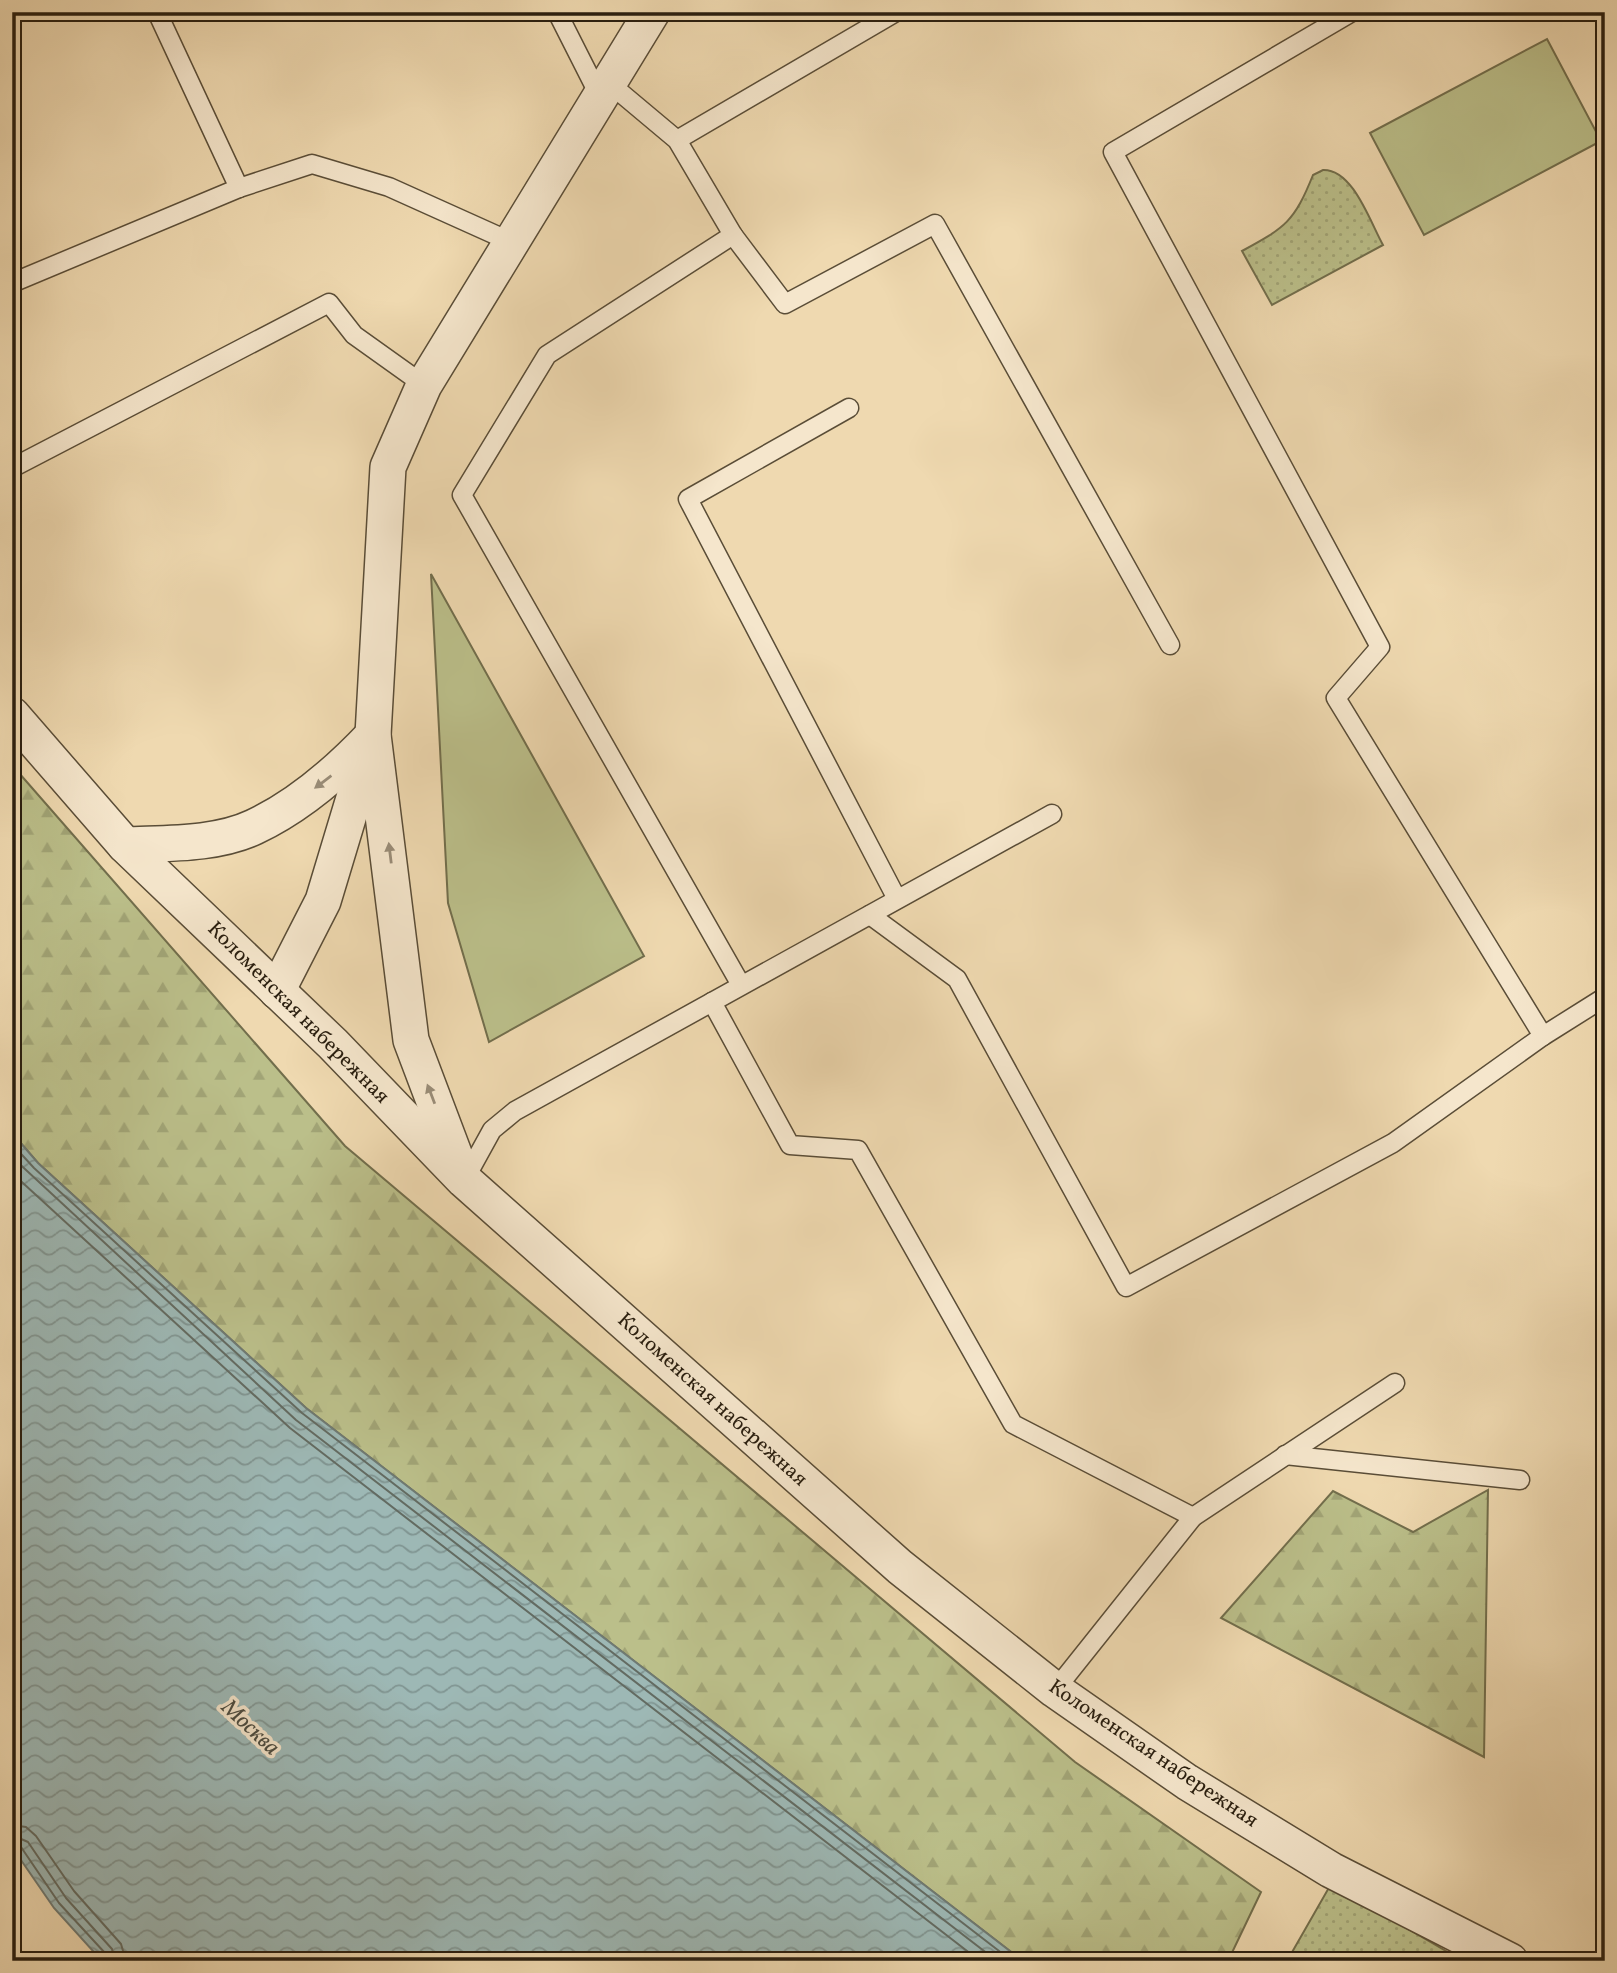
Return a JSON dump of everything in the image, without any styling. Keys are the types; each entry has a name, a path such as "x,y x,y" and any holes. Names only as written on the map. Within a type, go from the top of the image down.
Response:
{"street":[{"path":"464,1180 411,1040 373,735 388,467 424,385 652,12"},
{"name":"Коломенская набережная","path":"12,715 125,845 277,991 464,1180 900,1567 1055,1690 1187,1782 1331,1870 1510,1961"},
{"path":"125,845 183,843 252,829 321,784 373,735"},
{"path":"277,991 323,901 373,735"}],"lane":[{"path":"157,12 239,187"},
{"path":"557,12 604,90 677,140 733,235 785,304 935,225 1170,645"},
{"path":"677,140 896,12"},
{"path":"1352,12 1113,152 1380,647 1336,698 1542,1036"},
{"path":"12,283 239,187 312,164 389,187 509,242"},
{"path":"733,235 547,355 462,495 741,985"},
{"path":"12,468 329,303 354,335 424,385"},
{"path":"849,408 688,499 897,900"},
{"path":"464,1180 492,1130 514,1111 1052,814"},
{"path":"870,915 957,979 1126,1287 1393,1143 1542,1036 1605,997"},
{"path":"712,1002 790,1145 858,1150 1013,1424 1193,1517"},
{"path":"1055,1690 1193,1517 1395,1383"},
{"path":"1285,1455 1520,1480"}],"green space":[{"path":"1547,39 1601,141 1424,235 1370,133"},
{"path":"1323,170 1334,172 1352,187 1383,245 1272,305 1242,251 1287,222 1300,203 1313,175"},
{"path":"431,574 644,956 489,1042 448,903"},
{"path":"12,765 345,1146 1075,1762 1261,1892 1228,1961 1023,1961 306,1408 38,1163 12,1133"},
{"path":"1488,1490 1484,1757 1221,1618 1333,1491 1413,1532"},
{"path":"1331,1884 1463,1961 1287,1961"}],"water":[{"name":"Москва","path":"12,1133 38,1163 306,1408 1023,1961 102,1961 54,1908 12,1847"}]}
